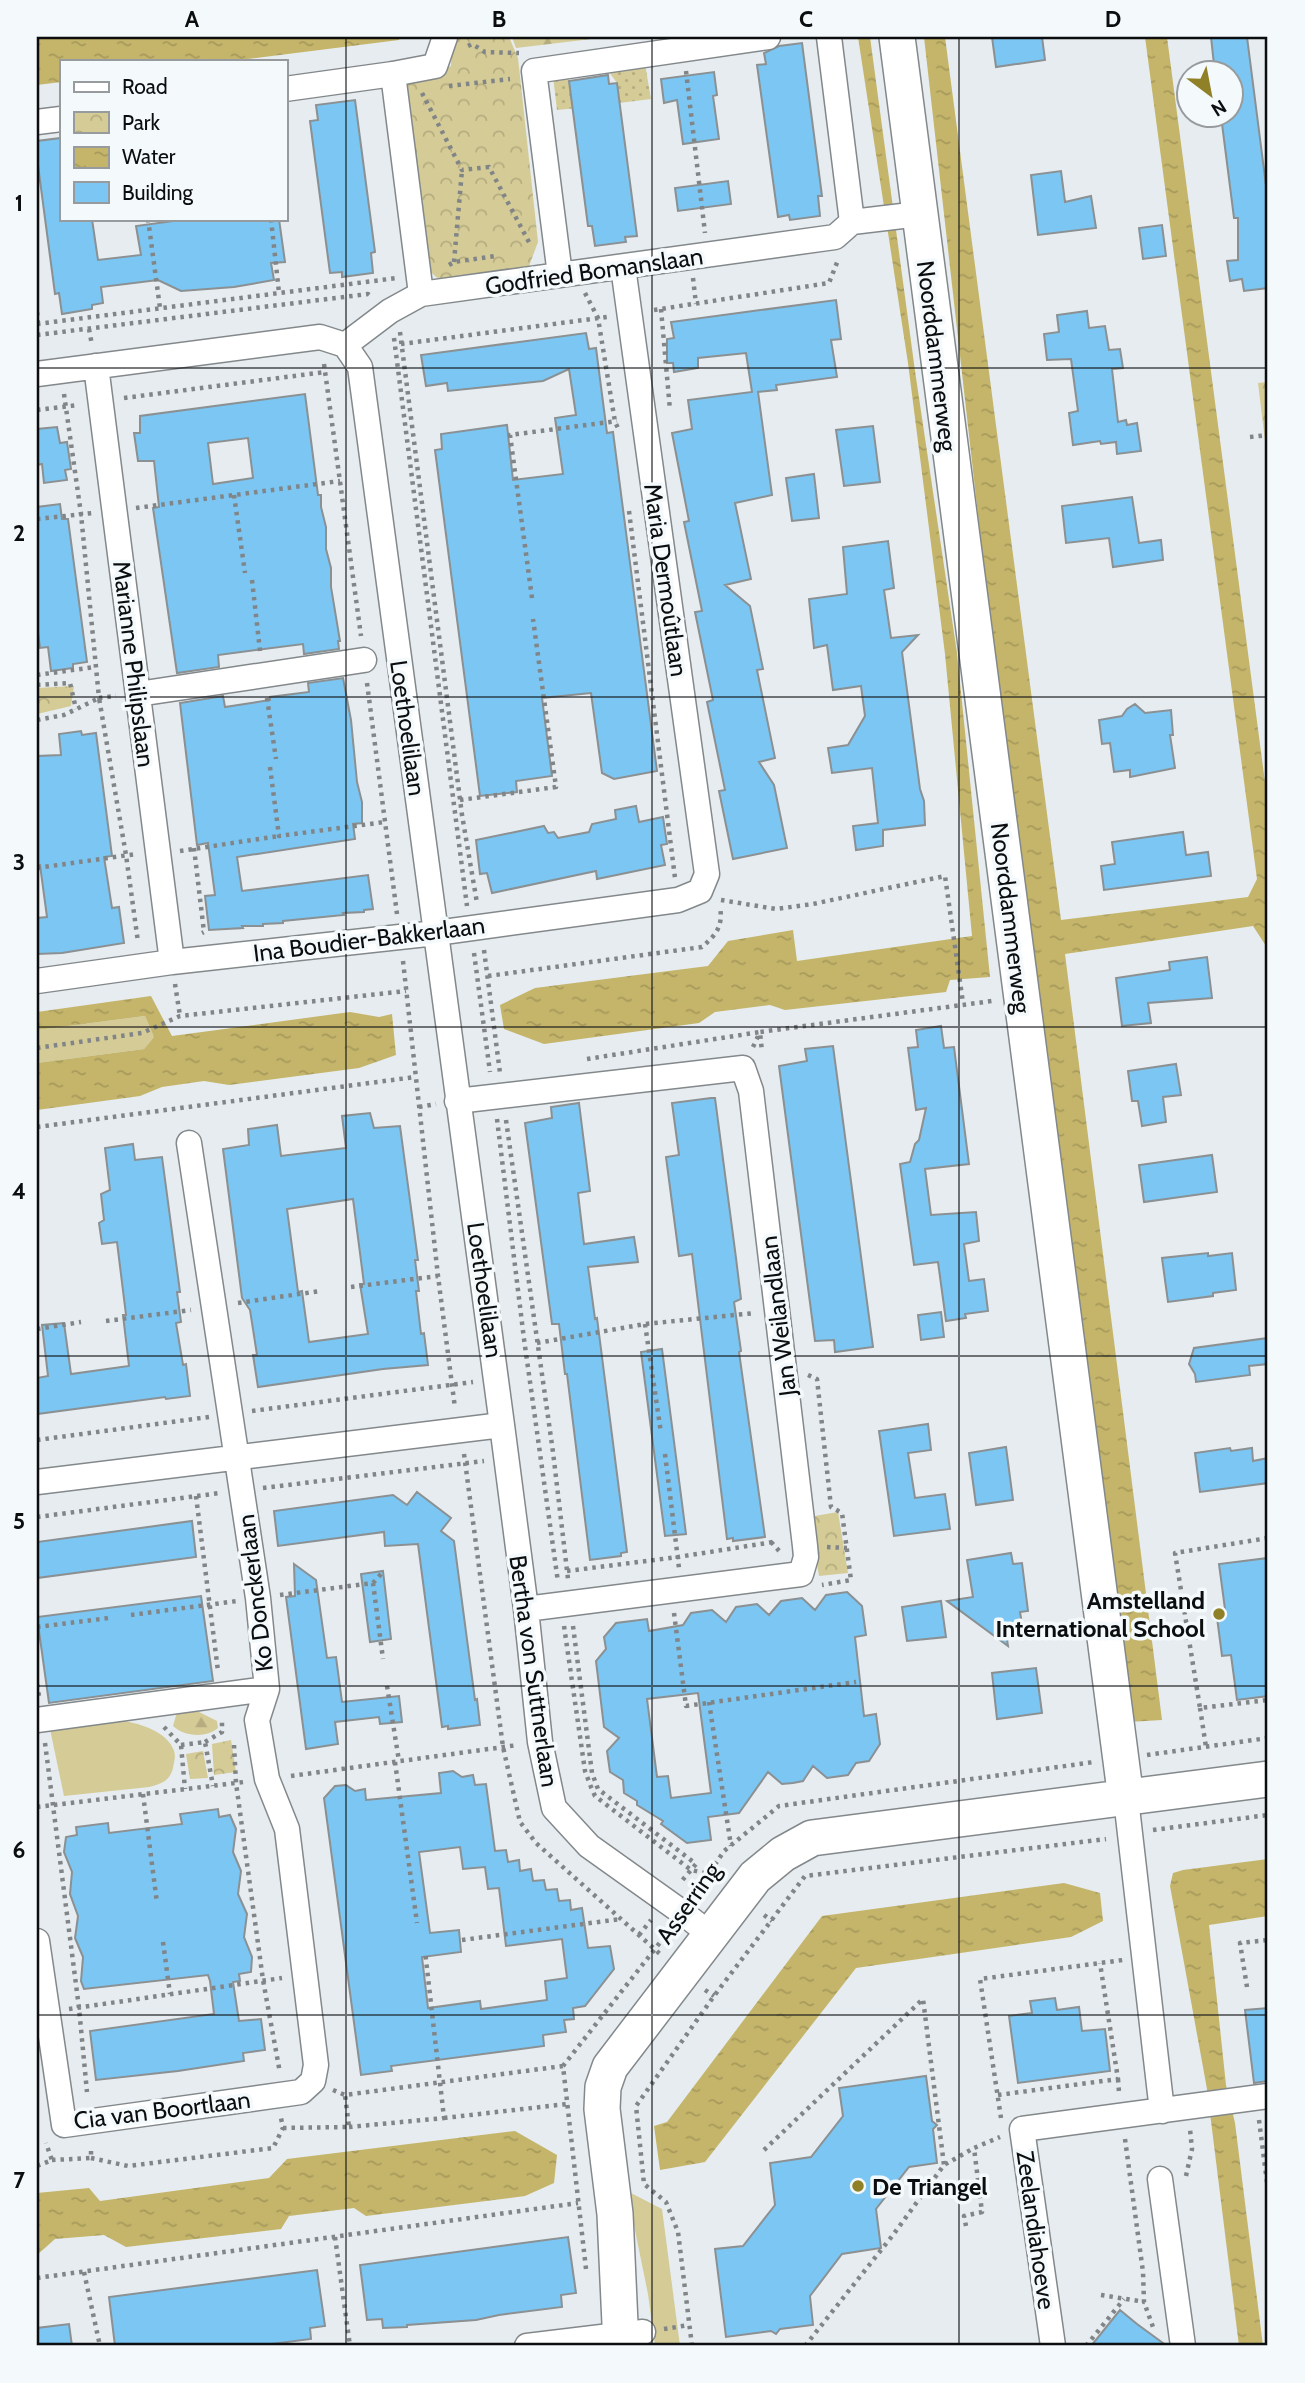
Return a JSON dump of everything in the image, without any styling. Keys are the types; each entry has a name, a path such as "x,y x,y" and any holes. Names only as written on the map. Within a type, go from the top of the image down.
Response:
{"street":[{"path":"560,275 531,75 768,37"},
{"path":"828,37 862,221 910,216"},
{"name":"Noorddammerweg","path":"897,37 910,216 1126,1799"},
{"path":"287,89 435,66 451,42"},
{"path":"393,74 421,294"},
{"path":"37,122 60,119"},
{"name":"Godfried Bomanslaan","path":"345,345 393,309 421,294 835,237 862,221"},
{"name":"Maria Dermoûtlaan","path":"623,267 707,873 699,897"},
{"path":"48,372 320,337 345,345"},
{"name":"Loethoelilaan","path":"345,345 360,367 502,1425"},
{"name":"Marianne Philipslaan","path":"96,366 172,962"},
{"path":"138,694 364,660"},
{"name":"Ina Boudier-Bakkerlaan","path":"37,981 172,962 436,933 699,897"},
{"path":"457,1101 499,1088 743,1068"},
{"name":"Jan Weilandlaan","path":"743,1068 751,1091 806,1557 801,1574"},
{"name":"Ko Donckerlaan","path":"189,1143 258,1598 267,1689 257,1720 267,1779 287,1829 316,2065 313,2081"},
{"path":"37,1482 502,1425"},
{"name":"Bertha von Suttnerlaan","path":"502,1425 540,1742 554,1808 589,1846 711,1936"},
{"path":"526,1609 801,1574"},
{"path":"40,1720 267,1689"},
{"name":"Asserring","path":"632,2340 602,2109 603,2087 610,2067 755,1877 783,1854 812,1838 1268,1779"},
{"path":"1126,1799 1140,1832 1144,1957 1163,2111"},
{"name":"Cia van Boortlaan","path":"37,1941 64,2125 301,2092 313,2081"},
{"name":"Zeelandiahoeve","path":"1053,2346 1013,2132 1256,2098"},
{"path":"1160,2179 1183,2346"},
{"path":"527,2346 632,2340"}],"path":[{"path":"442,87 531,75 519,52 485,52 472,44 451,42"},
{"path":"686,70 706,237"},
{"path":"431,88 420,90 462,170 454,262"},
{"path":"462,170 489,167 534,251"},
{"path":"148,220 160,308"},
{"path":"271,220 279,293"},
{"path":"37,312 38,323 400,278 393,309 476,927 537,1343 567,1571 566,1605 585,1771 595,1796 691,1870 709,1874 772,1921"},
{"path":"37,335 368,294 393,309"},
{"path":"393,309 476,927 488,976 529,1376 592,1773 598,1789 696,1864 675,1907 639,1935"},
{"path":"598,318 615,422 621,443"},
{"path":"48,372 66,406 81,514 99,698 126,855"},
{"path":"37,410 325,372"},
{"path":"532,598 510,435 644,418"},
{"path":"1250,438 1268,435"},
{"path":"37,519 340,481"},
{"path":"234,495 245,573"},
{"path":"488,976 702,947 715,936 723,921 699,897 628,498"},
{"path":"252,580 276,759"},
{"path":"460,800 556,787 533,619"},
{"path":"37,675 95,667"},
{"path":"37,685 70,683 76,709"},
{"path":"37,720 64,715 99,698 138,694"},
{"path":"270,766 279,836"},
{"path":"37,868 385,822"},
{"path":"699,897 776,909 813,904 945,876 962,1003"},
{"path":"37,1048 142,1033 173,1018 406,990"},
{"path":"582,1059 982,1002"},
{"path":"743,1068 760,1032"},
{"path":"499,1088 513,1070"},
{"path":"37,1127 415,1077"},
{"path":"351,1287 438,1276"},
{"path":"106,1321 320,1292"},
{"path":"537,1343 645,1324 777,1311"},
{"path":"37,1329 81,1322"},
{"path":"645,1324 662,1433"},
{"path":"783,1361 817,1379 831,1507 842,1513 851,1580 809,1587 801,1574"},
{"path":"37,1440 529,1376"},
{"path":"37,1517 540,1453"},
{"path":"664,1454 678,1557 677,1590 686,1706 856,1682"},
{"path":"196,1496 221,1695"},
{"path":"1206,1747 1175,1552 1268,1538"},
{"path":"567,1571 771,1542"},
{"path":"131,1615 373,1583 381,1574"},
{"path":"373,1583 383,1659"},
{"path":"37,1627 109,1618"},
{"path":"387,1686 417,1923"},
{"path":"1200,1708 1268,1700"},
{"path":"709,1702 731,1846"},
{"path":"145,1706 181,1745 185,1789"},
{"path":"40,1720 79,2008 89,2121"},
{"path":"91,2158 128,2166 273,2148 283,2128 281,2095 236,1783 233,1733"},
{"path":"1168,1752 1268,1738"},
{"path":"181,1745 205,1742 213,1786"},
{"path":"37,1807 503,1747"},
{"name":"Asserring","path":"563,2066 675,1907 709,1874 724,1852 779,1805 1121,1759"},
{"path":"143,1794 157,1903"},
{"path":"692,2346 678,2232 666,2202 644,2184 636,2106 714,1996 806,1876 1109,1839 1140,1832 1268,1815"},
{"path":"462,1940 621,1919"},
{"path":"1247,1987 1240,1943 1268,1940"},
{"path":"163,1942 170,1994"},
{"path":"425,1951 444,2118"},
{"path":"804,2346 893,2235 944,2165 974,2148 1013,2132 998,2095 980,1979 1144,1957"},
{"path":"998,2095 1118,2079 1100,1963"},
{"path":"47,2012 305,1975"},
{"path":"764,2150 923,1999 944,2165"},
{"path":"313,2081 345,2095 563,2066 586,2271"},
{"path":"345,2095 349,2127"},
{"path":"1256,2098 1268,2190"},
{"path":"283,2128 349,2127 567,2104"},
{"path":"1121,2116 1143,2272 1144,2302"},
{"path":"1260,2132 1268,2131"},
{"path":"37,2166 52,2160 44,2136"},
{"path":"966,2226 964,2216 982,2212 974,2148"},
{"path":"37,2278 578,2203"},
{"path":"335,2237 350,2346"},
{"path":"84,2272 100,2346"},
{"path":"1101,2295 1178,2307"},
{"path":"1086,2346 1124,2299"}],"green space":[{"path":"452,37 509,37 518,58 538,242 526,274 442,282 427,269 404,85 451,66"},
{"path":"512,37 608,37 516,48"},
{"path":"645,64 651,99 619,103 617,83 607,69"},
{"path":"568,74 570,91 577,108 557,110 553,76"},
{"path":"1268,382 1268,441 1265,441 1258,383"},
{"path":"74,686 71,706 37,714 37,688"},
{"path":"145,1016 154,1037 144,1049 37,1063 37,1030"},
{"path":"838,1512 848,1573 819,1576 809,1517"},
{"path":"195,1710 217,1721 218,1728 196,1735 173,1726 177,1712"},
{"path":"118,1720 142,1725 171,1744 175,1755 170,1776 149,1787 64,1796 50,1729"},
{"path":"231,1740 236,1772 214,1775 212,1744"},
{"path":"203,1751 208,1778 190,1779 186,1754"},
{"path":"627,2191 662,2209 680,2346 655,2346 648,2294"}],"water":[{"path":"37,37 400,37 399,40 239,60 60,60 60,82 37,85"},
{"path":"858,37 870,37 915,371 957,653 990,977 950,980 946,992 785,1010 770,1005 715,1012 699,1023 544,1044 504,1029 500,1005 535,988 708,966 728,941 793,930 797,961 972,936 945,654 908,363"},
{"path":"924,37 945,37 1061,920 1248,897 1257,879 1145,37 1167,37 1176,105 1176,130 1179,130 1268,805 1268,949 1253,926 1065,954 1162,1720 1128,1722 1041,1072"},
{"path":"151,996 172,1036 350,1012 379,1017 392,1014 396,1055 359,1068 229,1085 204,1081 162,1087 140,1096 37,1110 37,1063 144,1049 154,1037 145,1016 37,1030 37,1012"},
{"path":"1268,1859 1268,1916 1209,1925 1226,2085 1235,2123 1263,2346 1239,2346 1207,2089 1170,1886 1173,1873 1183,1870"},
{"path":"1064,1883 1100,1893 1103,1921 1071,1937 856,1968 705,2162 660,2170 654,2126 667,2122 822,1916"},
{"path":"515,2131 557,2155 554,2183 525,2196 366,2216 354,2208 289,2216 281,2229 126,2247 104,2235 55,2239 37,2255 37,2193 89,2188 100,2201 269,2178 287,2159"}],"building":[{"path":"992,37 1042,37 1045,60 996,67"},
{"path":"1211,37 1247,37 1268,201 1268,288 1244,291 1242,279 1230,281 1227,261 1238,260 1238,218 1234,218 1223,130 1246,130 1246,60 1213,60"},
{"path":"802,43 822,196 818,196 820,216 790,220 789,215 778,217 757,65 766,64 764,53 779,46"},
{"path":"714,72 717,95 713,96 719,139 683,144 677,100 664,103 661,79"},
{"path":"608,75 609,84 617,83 637,236 625,237 626,242 595,246 592,226 588,226 569,81"},
{"path":"355,100 375,252 371,253 373,273 342,277 342,272 330,273 310,121 318,120 316,105"},
{"path":"60,138 60,220 92,220 98,260 141,255 136,226 181,220 279,220 285,262 271,263 274,280 234,287 181,291 158,280 101,287 103,303 92,305 92,309 62,314 59,293 55,294 37,141"},
{"path":"1061,171 1065,202 1091,196 1096,228 1038,235 1031,175"},
{"path":"728,181 731,204 678,211 675,188"},
{"path":"1162,225 1166,256 1143,259 1139,228"},
{"path":"836,300 841,339 831,340 837,377 776,385 777,390 758,392 772,495 735,503 751,579 725,585 750,606 763,669 757,670 775,758 759,762 774,785 787,848 733,859 719,791 725,790 707,702 713,700 695,612 702,611 684,522 689,521 672,433 692,429 688,400 752,392 746,353 698,358 698,368 674,372 673,363 667,363 667,339 674,338 671,322"},
{"path":"1087,311 1089,328 1105,326 1109,350 1120,349 1123,368 1112,369 1118,422 1126,420 1127,425 1137,423 1141,451 1117,454 1116,442 1101,444 1100,441 1073,445 1069,413 1078,411 1071,359 1047,360 1044,334 1059,332 1057,315"},
{"path":"586,333 589,349 596,348 607,433 613,432 657,771 614,779 602,773 591,693 542,698 552,776 516,781 517,792 480,796 435,450 442,449 441,434 507,425 513,480 563,474 555,418 576,415 569,369 543,381 448,391 447,383 426,386 421,355"},
{"path":"305,394 318,495 321,495 326,527 326,549 331,568 339,649 304,654 303,644 218,655 219,667 177,673 153,508 159,507 154,461 138,461 134,433 140,433 140,416","holes":["248,438 253,478 213,484 208,443"]},
{"path":"873,426 880,482 844,486 836,430"},
{"path":"57,427 60,443 67,442 71,469 65,470 67,480 44,483 42,464 37,465 37,429"},
{"path":"814,474 819,518 792,521 786,478"},
{"path":"1132,497 1139,543 1161,540 1163,560 1113,567 1109,538 1066,543 1062,506"},
{"path":"60,504 62,519 68,519 87,662 73,664 73,668 51,671 48,647 40,648 37,624 37,507"},
{"path":"888,541 894,588 884,590 891,638 918,635 902,652 920,789 924,801 925,825 883,830 883,846 856,850 853,826 878,823 872,768 832,773 828,748 848,745 865,716 861,686 833,690 827,645 814,648 809,599 847,594 843,547"},
{"path":"343,678 362,802 362,823 353,824 355,839 237,857 242,891 368,875 373,909 263,926 209,930 205,896 215,895 208,843 197,845 180,703 223,696 225,707 309,692 308,683"},
{"path":"1135,704 1145,713 1171,710 1173,735 1170,735 1175,768 1130,777 1130,770 1114,772 1110,743 1102,744 1099,720 1122,716"},
{"path":"81,731 82,735 96,733 112,856 104,857 112,908 119,907 124,943 62,953 37,954 37,918 47,917 40,865 37,866 37,756 61,755 59,734"},
{"path":"636,806 639,822 663,817 667,844 661,845 665,865 597,879 596,871 492,893 487,873 480,874 476,840 544,826 548,833 554,832 558,838 589,832 592,824 616,819 615,810"},
{"path":"1183,832 1186,855 1208,852 1211,876 1104,890 1101,866 1115,864 1112,842"},
{"path":"1207,957 1212,998 1148,1003 1151,1023 1122,1026 1116,978 1170,970 1169,962"},
{"path":"941,1026 944,1048 954,1047 969,1164 925,1169 931,1215 976,1212 979,1241 964,1244 969,1281 984,1279 988,1311 965,1314 966,1318 946,1321 938,1262 914,1265 900,1164 910,1162 915,1144 919,1140 926,1108 916,1110 908,1048 918,1047 916,1030"},
{"path":"833,1046 873,1347 835,1352 834,1340 815,1341 779,1066 807,1061 805,1049"},
{"path":"1176,1064 1181,1095 1163,1097 1166,1122 1142,1126 1138,1101 1132,1101 1128,1071"},
{"path":"715,1098 741,1299 734,1302 739,1352 765,1537 733,1541 733,1538 727,1539 692,1254 679,1256 666,1157 679,1155 672,1103"},
{"path":"579,1103 590,1191 578,1193 584,1244 634,1237 638,1262 588,1267 627,1552 621,1553 621,1556 590,1560 567,1374 559,1324 552,1324 525,1123 552,1118 551,1107"},
{"path":"370,1113 374,1128 400,1126 418,1260 415,1260 419,1291 416,1291 421,1334 424,1333 428,1365 258,1387 253,1355 257,1355 250,1310 242,1298 223,1149 249,1145 248,1129 277,1125 281,1156 346,1148 342,1116","holes":["353,1199 364,1284 360,1284 368,1334 309,1342 302,1291 298,1292 287,1209"]},
{"path":"133,1144 135,1160 162,1157 180,1292 177,1292 181,1322 176,1323 190,1396 37,1414 37,1378 48,1376 42,1325 64,1323 71,1374 129,1366 117,1242 102,1244 99,1223 104,1220 101,1194 110,1190 105,1148"},
{"path":"1212,1155 1217,1192 1144,1202 1139,1165"},
{"path":"1208,1253 1208,1256 1232,1253 1236,1290 1168,1302 1162,1258"},
{"path":"941,1312 944,1337 921,1340 918,1315"},
{"path":"1268,1338 1268,1364 1249,1366 1250,1375 1196,1382 1189,1364 1194,1348"},
{"path":"662,1349 686,1534 665,1536 641,1352"},
{"path":"928,1424 931,1450 908,1453 915,1498 945,1494 950,1529 894,1536 879,1431"},
{"path":"1006,1447 1013,1500 976,1505 969,1453"},
{"path":"1230,1448 1231,1451 1252,1448 1253,1461 1268,1458 1268,1483 1200,1492 1195,1453"},
{"path":"417,1492 451,1518 441,1531 454,1541 480,1725 448,1729 448,1726 442,1727 418,1544 385,1546 384,1532 278,1546 274,1511 393,1495 407,1505"},
{"path":"192,1521 196,1557 37,1578 37,1542"},
{"path":"1011,1553 1013,1564 1022,1563 1028,1611 1020,1612 1022,1624 1005,1626 1008,1646 947,1601 973,1597 967,1560"},
{"path":"1268,1558 1268,1696 1237,1700 1231,1655 1222,1656 1216,1610 1225,1609 1219,1564"},
{"path":"294,1564 316,1580 327,1658 336,1657 342,1702 399,1696 402,1722 380,1724 379,1717 335,1722 338,1744 306,1749 286,1597 295,1596"},
{"path":"383,1571 391,1639 370,1642 361,1574"},
{"path":"847,1592 862,1606 866,1635 855,1637 864,1716 876,1714 880,1744 869,1761 856,1763 848,1775 827,1778 813,1766 803,1781 782,1784 768,1772 739,1813 708,1817 711,1840 687,1843 661,1824 663,1821 637,1805 637,1801 624,1793 623,1780 610,1772 607,1751 619,1738 604,1727 596,1661 606,1649 604,1637 616,1623 647,1619 649,1631 683,1625 691,1613 712,1610 726,1622 736,1607 757,1604 769,1615 781,1601 802,1598 815,1610 826,1595","holes":["698,1693 711,1793 671,1798 668,1776 657,1777 647,1699"]},
{"path":"201,1596 213,1681 49,1703 37,1617"},
{"path":"941,1601 946,1637 907,1641 902,1607"},
{"path":"1036,1668 1042,1713 997,1719 992,1673"},
{"path":"453,1771 462,1777 473,1775 475,1785 486,1784 495,1851 506,1850 508,1862 519,1860 520,1871 531,1869 533,1881 544,1880 546,1890 557,1889 559,1901 570,1900 571,1910 582,1908 588,1948 610,1946 614,1969 585,2006 573,2008 574,2019 564,2020 566,2032 543,2035 544,2046 391,2066 392,2071 361,2075 324,1798 335,1786 346,1785 355,1791 365,1789 366,1800 441,1793 439,1773","holes":["460,1847 463,1869 485,1867 488,1889 499,1888 506,1946 562,1939 567,1978 545,1981 547,2000 481,2009 480,2001 428,2008 422,1957 461,1952 459,1930 430,1933 419,1852"]},
{"path":"218,1809 219,1817 230,1815 236,1829 233,1852 241,1871 238,1894 247,1914 244,1937 252,1957 251,1972 239,1974 240,1981 233,1982 239,2021 261,2019 265,2050 243,2053 244,2061 96,2080 90,2031 214,2014 210,1981 208,1975 84,1989 81,1981 83,1957 75,1938 78,1916 70,1894 72,1872 64,1852 66,1837 77,1835 76,1827 108,1823 109,1833 182,1824 180,1814"},
{"path":"1055,1998 1057,2010 1079,2007 1082,2031 1105,2029 1110,2071 1018,2083 1009,2016 1032,2013 1030,2001"},
{"path":"1268,2008 1268,2081 1254,2083 1245,2010"},
{"path":"926,2076 932,2121 937,2125 933,2129 937,2163 909,2167 876,2209 881,2248 842,2254 810,2296 813,2325 780,2329 776,2334 771,2331 726,2337 715,2249 743,2246 775,2205 770,2163 811,2157 843,2116 839,2088"},
{"path":"568,2237 576,2293 561,2295 562,2307 407,2327 383,2328 382,2319 367,2320 360,2265"},
{"path":"317,2270 325,2326 310,2328 311,2339 256,2346 115,2346 109,2297"},
{"path":"1120,2310 1137,2324 1167,2346 1091,2346"},
{"path":"69,2324 72,2346 37,2346 37,2328"}],"place":[{"name":"Amstelland International School","path":"1219,1614"},
{"name":"De Triangel","path":"858,2186"}]}
